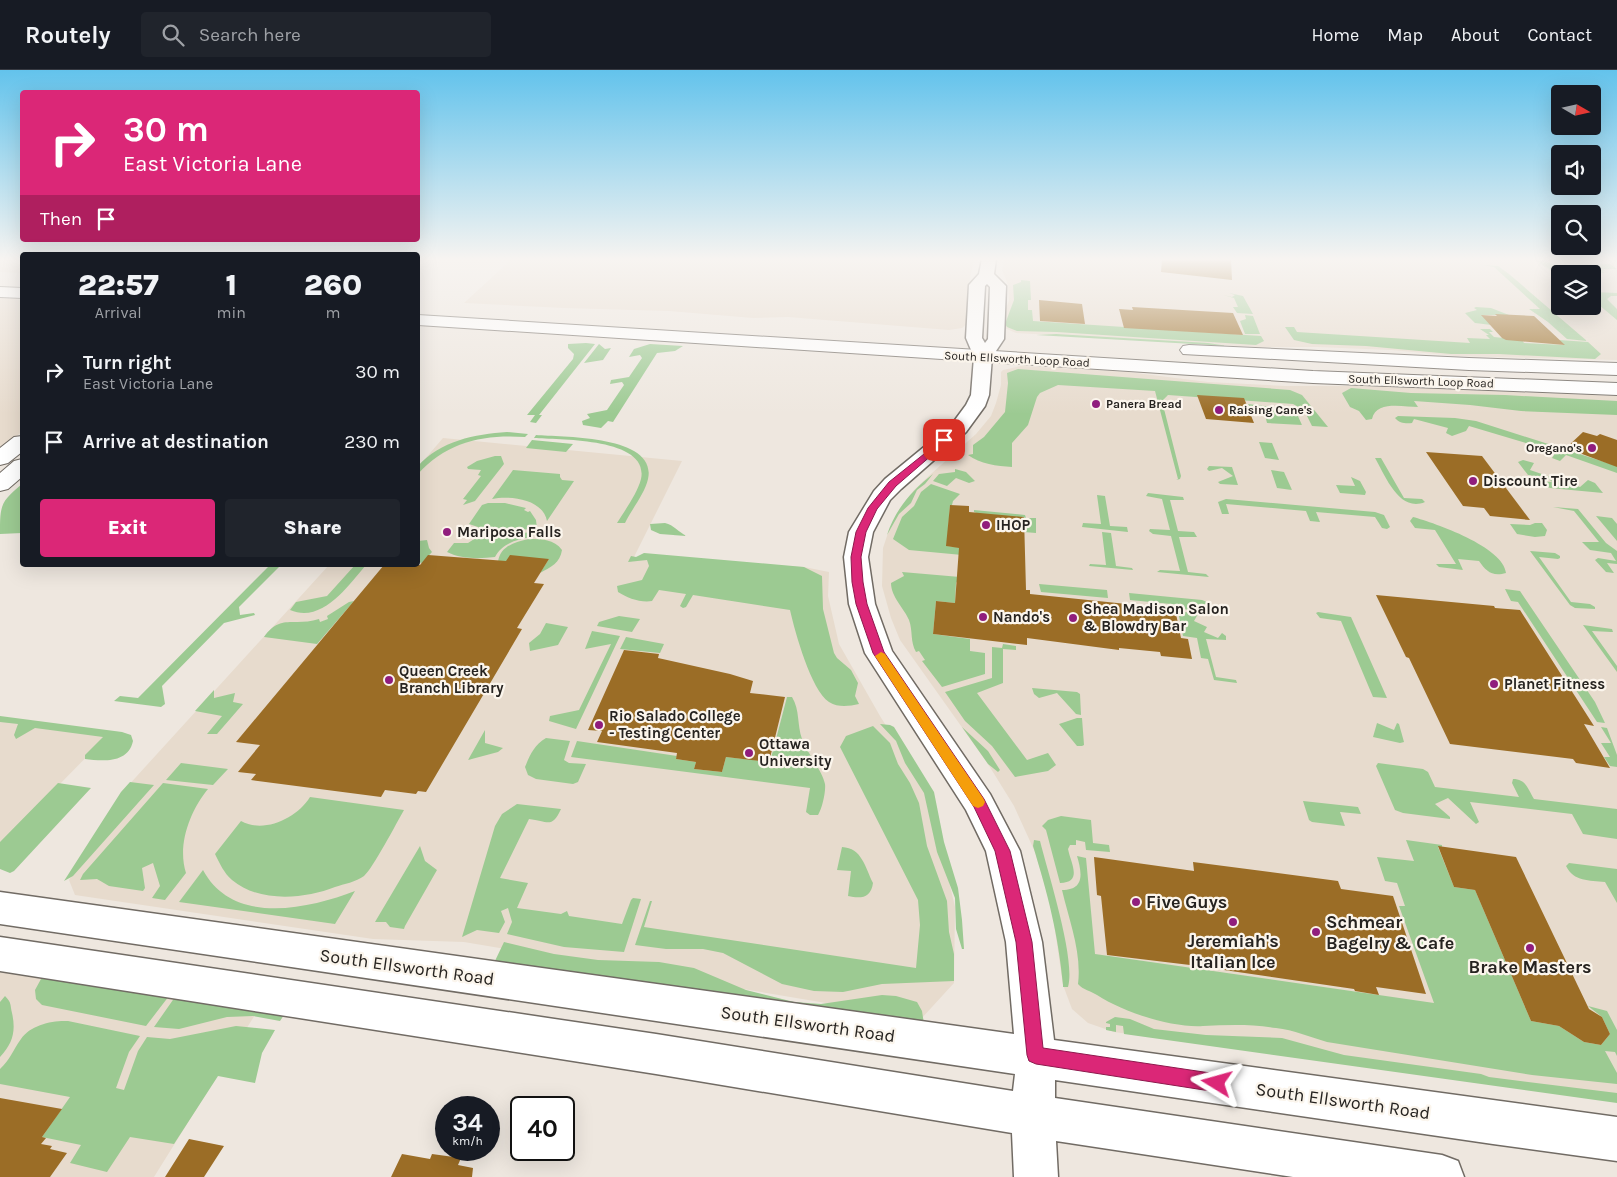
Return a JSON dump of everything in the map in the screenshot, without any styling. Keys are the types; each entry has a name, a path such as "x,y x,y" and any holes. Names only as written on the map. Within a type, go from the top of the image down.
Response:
{"main road":[{"path":"514,311 776,326"},
{"name":"South Ellsworth Loop Road","path":"420,320 1313,377 1617,389"},
{"name":"South Ellsworth Loop Road","path":"966,337 1018,340"},
{"name":"South Ellsworth Loop Road","path":"1169,349 1469,364 1617,369"},
{"path":"0,458 20,443"},
{"path":"0,484 20,468"}],"street":[{"path":"972,311 966,337 983,357"},
{"path":"997,311 996,339 983,357 980,396 969,416 959,428 893,484 873,508 861,532 856,557 862,604 879,653 979,803 1003,851 1024,942 1036,1055 1033,1115 1036,1177"},
{"name":"South Ellsworth Road","path":"0,908 1617,1139"},
{"path":"0,954 1442,1177"}],"shaded area":[{"path":"0,311 20,311 20,433 0,447"},
{"path":"657,311 968,311 968,323 962,328 949,330 788,317 753,318"},
{"path":"1005,311 1551,311 1551,315 1601,315 1601,311 1617,311 1617,360 1457,356 1391,350 1317,347 1257,347 1016,333 1000,326"},
{"path":"1021,366 1128,372 1208,382 1285,386 1357,386 1617,396 1617,1102 1114,1032 1088,1023 1072,1009 1063,985 1052,910 1035,852 1014,806 988,764 900,640 891,618 882,586 883,548 889,530 900,508 914,490 976,434 991,416 1001,385 1001,372"},
{"path":"443,438 682,461 634,557 804,567 829,572 828,596 839,644 880,716 928,792 955,907 954,983 921,1019 464,942 373,939 75,895 69,880 126,788 327,567 420,567 420,465"},
{"path":"0,720 110,733 0,845"},
{"path":"0,972 258,1010 154,1177 0,1177"}],"green space":[{"path":"1010,311 1032,311 1033,321 1261,336 1264,341 1256,345 1017,331 1007,327 1005,324"},
{"path":"1235,311 1251,311 1253,314 1237,313"},
{"path":"1474,311 1498,311 1509,315 1482,315 1492,325 1475,323 1465,313"},
{"path":"1531,311 1551,311 1551,315 1557,315 1587,341 1567,339"},
{"path":"1606,311 1617,311 1617,320"},
{"path":"1245,315 1253,316 1260,334 1245,334 1240,321 1246,319"},
{"path":"1285,327 1294,327 1297,332 1470,343 1467,338 1490,339 1486,335 1489,335 1480,329 1490,329 1493,332 1489,332 1494,337 1522,340 1524,343 1564,345 1559,340 1588,342 1601,354 1595,359 1499,354 1451,354 1366,346 1312,344 1294,340"},
{"path":"1056,334 1208,343 1228,346 1036,335"},
{"path":"568,344 595,344 539,415 542,415 536,423 530,422 535,415 527,415 573,359 574,354 568,348"},
{"path":"599,344 605,349 611,348 603,360 584,363"},
{"path":"650,344 683,346 675,351 657,353 613,422 608,421 601,428 583,425 582,421 590,418 587,414 607,410 624,385 622,382 610,384 611,380 629,377 642,358 640,355 629,357 634,349"},
{"path":"1018,369 1290,390 1302,395 1328,427 1312,426 1304,410 1293,404 1168,395 1162,401 1181,476 1180,479 1176,480 1178,479 1155,391 1058,385 1040,393 1037,397 1028,425 1012,443 1012,467 978,461 968,455 973,454 973,445 984,437 1005,412 1008,383 1007,373"},
{"path":"1351,388 1411,393 1505,395 1617,401 1617,415 1521,411 1414,401 1418,407 1385,407 1379,409 1372,419 1366,420 1359,411 1350,407 1342,393"},
{"path":"1248,404 1288,409 1297,414 1302,425 1267,423 1265,415 1254,414"},
{"path":"1398,416 1455,418 1476,421 1617,466 1617,473 1566,455 1560,461 1552,458 1556,452 1469,426 1466,431 1452,436 1446,433 1448,428 1414,419 1412,423 1403,423 1395,418"},
{"path":"507,432 528,434 525,437 495,437 467,442 441,454 420,472 420,464 437,450 459,440"},
{"path":"536,435 606,441 624,446 638,454 647,465 648,479 625,523 617,523 634,496 641,479 640,465 631,455 617,448 600,444 534,438"},
{"path":"532,440 573,444 566,452 526,448"},
{"path":"1259,442 1272,443 1279,460 1265,458"},
{"path":"501,456 504,464 475,501 463,505 467,500 463,499 481,476 478,475 481,470 468,469 467,467 477,461"},
{"path":"1375,458 1381,458 1404,498 1422,499 1425,502 1416,504 1400,497 1388,482"},
{"path":"1523,460 1534,463 1530,470 1580,487 1588,480 1595,483 1603,493 1550,488 1534,481 1552,482 1548,478 1528,475 1518,462"},
{"path":"1209,466 1232,467 1238,485 1220,484 1218,482 1233,476 1222,468 1209,471 1207,469"},
{"path":"955,469 966,472 975,481 969,483 956,478 947,486 933,481 939,474 955,472"},
{"path":"513,470 560,474 562,480 574,481 547,521 544,514 533,503 516,498 492,499"},
{"path":"1271,470 1284,472 1292,490 1277,488"},
{"path":"933,474 917,490 911,503 899,514 887,535 890,526 905,501"},
{"path":"1351,477 1360,481 1366,492 1365,495 1340,493 1336,485 1355,486"},
{"path":"931,484 960,494 950,505 947,546 972,549 993,555 1025,558 1025,561 909,550 893,539 902,517 914,506 921,492"},
{"path":"20,486 20,533 0,534 1,511 9,495"},
{"path":"1148,493 1183,497 1184,500 1170,500 1178,531 1194,532 1197,537 1179,537 1188,572 1206,574 1209,577 1157,572 1160,570 1180,571 1171,536 1153,534 1149,531 1150,529 1170,530 1162,499 1146,496"},
{"path":"1097,495 1105,496 1110,526 1127,527 1128,532 1082,527 1083,523 1101,524"},
{"path":"1226,499 1375,512 1384,515 1390,527 1387,529 1382,528 1375,517 1316,512 1320,522 1310,521 1306,511 1226,504 1229,514 1222,514 1218,502"},
{"path":"505,503 526,508 524,510 530,511 536,520 537,529 481,531 478,527 469,524 482,505"},
{"path":"1553,507 1578,509 1606,543 1617,551 1617,564 1607,563 1614,573 1606,572 1595,560 1598,558 1616,561 1611,553 1590,550 1582,542 1599,542 1574,511"},
{"path":"974,510 1025,515 1026,518 1036,518 1036,533 1024,532 974,512"},
{"path":"1596,516 1612,518 1617,524 1617,541"},
{"path":"1413,517 1452,530 1481,545 1494,554 1502,563 1506,573 1493,574 1484,568 1479,561 1458,559 1463,570 1439,567 1436,564 1456,564 1435,530 1415,528 1410,521"},
{"path":"665,523 687,536 660,534 651,530 650,524"},
{"path":"1542,523 1547,530 1545,536 1535,537 1517,534 1510,524 1530,525"},
{"path":"535,532 532,537 506,545 495,557 470,558 447,552 454,543 468,543 479,536"},
{"path":"1102,532 1111,533 1116,566 1132,568 1133,570 1089,566 1090,564 1106,565"},
{"path":"529,539 547,540 559,546 562,550 561,554 551,567 540,573 549,559 503,565 498,562 505,548 514,543"},
{"path":"427,540 432,552 422,563 420,562 420,541"},
{"path":"1530,551 1555,553 1560,556 1558,559 1539,557 1571,602 1590,604 1595,609 1575,608 1570,605"},
{"path":"644,553 804,567 822,576 823,609 834,653 851,670 858,683 855,696 859,704 840,706 829,702 822,696 805,660 790,610 693,595 686,607 683,608 680,606 686,594 659,590 652,601 643,601 634,600 618,592 617,586 642,580 649,566 647,560 628,562 631,556 636,557"},
{"path":"268,567 279,567 239,607 240,615 254,613 255,615 224,623 162,686 165,704 161,707 114,701 120,696 138,698"},
{"path":"353,567 364,567 333,601 323,607 313,612 302,613 290,610 296,602 327,596"},
{"path":"902,572 960,577 956,583 955,603 936,601 933,634 970,639 970,651 985,653 985,674 942,687 922,661 925,660 919,651 916,652 909,620 893,593 891,583 904,576"},
{"path":"1039,584 1107,590 1108,598 1041,592"},
{"path":"1505,589 1520,591 1595,702 1605,723 1597,722 1518,602 1511,601"},
{"path":"1129,593 1207,602 1200,611 1182,609 1181,605 1130,600"},
{"path":"354,601 317,644 264,637 276,625 282,623 319,619 320,622 328,619 327,616 349,602"},
{"path":"1178,611 1198,614 1194,621 1207,627 1204,632 1218,638 1222,633 1226,636 1226,640 1206,639 1216,677 1236,680 1237,683 1214,680 1208,659 1201,658 1197,638 1183,636"},
{"path":"1316,613 1351,617 1387,698 1373,697 1341,621 1320,618"},
{"path":"619,616 640,619 632,632 597,626 599,622"},
{"path":"546,623 568,627 558,645 530,651 529,643 540,634"},
{"path":"1583,625 1612,629 1613,632 1592,631 1617,666 1617,672"},
{"path":"592,631 620,636 576,729 549,721 550,716 579,710 611,644 585,649"},
{"path":"626,637 664,644 660,653 620,649"},
{"path":"1003,644 1016,646 1016,650 1003,649 1003,683 977,693 1027,760 1048,753 1056,765 1048,771 1015,777 992,746 965,721 945,692 992,678 992,647 1002,648"},
{"path":"1032,688 1077,692 1080,694 1081,715 1076,714 1057,693 1039,698 1034,694"},
{"path":"214,690 214,698 235,693 233,702 243,704 217,734 207,734 222,716 195,711"},
{"path":"787,697 792,697 795,702 802,739 825,784 821,809 818,815 810,815 806,812 810,788 571,757 577,741 677,756 676,759 696,762 694,769 722,772 726,757 770,762"},
{"path":"0,716 122,732 131,735 133,741 126,754 120,757 106,760 85,759 85,755 103,737 35,728 16,739 14,735 18,724 0,722"},
{"path":"1082,718 1084,745 1082,746 1077,746 1059,724"},
{"path":"1377,723 1394,730 1397,723 1399,724 1404,742 1400,743 1373,737"},
{"path":"880,724 894,727 934,792 944,842 958,888 964,949 962,949 956,929 955,898 937,852 924,793 905,763 896,741"},
{"path":"873,726 890,743 898,764 910,783 919,803 927,846 947,901 949,932 954,954 954,981 882,984 843,992 814,991 782,984 723,953 703,949 666,949 635,945 650,901 652,901 644,927 916,968 920,925 918,900 840,747 846,736"},
{"path":"962,727 988,751 1000,770 998,772 988,764"},
{"path":"1601,727 1607,728 1617,755 1617,767 1610,766 1604,757 1610,757 1601,743 1611,743"},
{"path":"485,730 485,743 503,748 498,752 468,760"},
{"path":"546,738 570,741 564,760 569,763 586,764 578,782 573,784 536,779 528,775 525,767 529,758 535,747"},
{"path":"181,763 228,769 213,785 166,780"},
{"path":"1378,763 1423,769 1428,772 1435,787 1519,797 1512,783 1513,779 1517,779 1526,785 1534,799 1617,809 1617,839 1583,834 1572,814 1470,802 1479,822 1476,824 1448,798 1435,804 1450,819 1403,813 1395,810 1376,766"},
{"path":"130,782 154,785 73,876 64,881 121,792"},
{"path":"58,783 91,788 14,871 10,873 0,869 0,842"},
{"path":"163,783 208,789 196,807 184,840 183,851 186,873 165,900 152,898 160,886 153,863 142,868 145,888 143,891 109,886 97,879 80,880 83,874"},
{"path":"310,797 404,810 368,871 364,876 354,881 310,894 282,897 255,892 232,880 222,868 215,854 241,821 250,825 260,826 279,822 297,811"},
{"path":"1303,801 1358,807 1361,814 1340,812 1345,826 1312,822 1309,820"},
{"path":"517,804 561,809 555,819 549,822 529,819 500,878 528,883 517,908 561,914 567,911 569,916 622,924 631,900 633,898 641,899 624,952 564,947 507,934 512,922 508,908 501,911 505,922 499,933 477,930 462,937 495,826 502,814"},
{"path":"1061,816 1091,820 1093,843 1109,845 1110,852 1086,850 1085,842 1076,840 1076,845 1070,845 1068,849 1074,871 1073,876 1067,882 1060,883 1046,830 1042,826 1048,820"},
{"path":"1034,840 1040,841 1065,937 1068,957 1068,987 1063,987 1055,931 1033,846"},
{"path":"1406,840 1442,845 1442,847 1438,847 1454,887 1475,890 1531,1021 1559,1026 1584,1042 1601,1045 1610,1034 1602,1017 1588,1006 1607,1011 1617,1030 1617,1056 1615,1052 1605,1051 1617,1073 1617,1084 1532,1075 1327,1042 1289,1030 1239,1025 1191,1026 1163,1022 1120,1007 1078,984 1077,949 1062,890 1075,887 1078,884 1081,874 1077,856 1086,858 1095,954 1434,1003 1399,906 1405,906 1397,883 1385,881 1377,857 1414,861"},
{"path":"420,846 425,861 437,870 404,929 390,927 386,922 375,922"},
{"path":"842,847 854,851 865,865 873,883 870,892 865,896 848,896 851,871 837,870"},
{"path":"1569,863 1617,869 1617,903 1605,882 1578,878 1566,866"},
{"path":"203,870 216,888 233,899 252,906 294,907 336,898 355,891 335,924 179,902"},
{"path":"504,942 554,954 598,960 659,962 694,968 746,990 794,1002 821,1004 882,995 896,996 917,1002 922,1011 924,1024 494,963"},
{"path":"49,978 169,996 146,1026 42,1005 36,999 35,990 41,979"},
{"path":"5,996 10,1004 13,1031 11,1042 0,1057 0,1002"},
{"path":"175,997 284,1015 280,1021 253,1016 227,1017 179,1029 154,1027"},
{"path":"1115,1017 1130,1019 1154,1029 1206,1035 1282,1038 1344,1055 1481,1074 1489,1077 1617,1093 1617,1103 1124,1034 1123,1026 1116,1025 1116,1032 1106,1030 1106,1027 1110,1027 1110,1024 1106,1022"},
{"path":"68,1021 140,1036 129,1052 116,1088 124,1090 138,1051 147,1037 170,1039 236,1026 275,1030 262,1053 255,1083 218,1076 174,1144 130,1137 107,1172 70,1163 81,1145 42,1137 70,1097 0,1084 0,1069 25,1034 42,1024"}],"building":[{"path":"1040,311 1083,311 1085,324 1040,321"},
{"path":"1119,311 1194,311 1233,313 1243,335 1124,328"},
{"path":"1495,314 1534,316 1565,345 1506,340 1481,315 1497,316"},
{"name":"Raising Cane's","path":"1197,395 1244,398 1254,423 1206,419"},
{"name":"Oregano's","path":"1583,432 1597,436 1600,434 1617,440 1617,467 1566,448"},
{"name":"Discount Tire","path":"1426,452 1482,456 1530,520 1490,516 1484,508 1463,506"},
{"path":"950,505 969,506 969,512 1024,517 1026,590 1030,590 1030,594 1175,609 1181,638 1188,639 1192,659 1161,656 1160,652 1119,648 1119,650 1027,638 1027,645 933,634 936,601 955,603 959,548 946,546"},
{"name":"Queen Creek Branch Library","path":"428,555 506,561 510,555 549,559 534,583 544,584 517,628 522,629 426,792 418,791 416,794 385,790 381,797 251,780 256,774 238,772 260,745 236,742 382,567 420,567"},
{"name":"Planet Fitness","path":"1376,595 1520,610 1594,726 1584,724 1610,768 1576,763 1573,759 1450,744 1409,658 1406,657"},
{"path":"624,650 659,654 658,658 730,674 753,681 750,693 785,697 769,762 726,757 722,772 694,769 696,762 676,759 677,753 597,742 602,731 588,730"},
{"name":"Brake Masters","path":"1438,846 1516,857 1589,1009 1602,1017 1610,1034 1601,1045 1584,1042 1559,1026 1531,1021 1475,890 1454,887"},
{"path":"1094,857 1194,871 1193,862 1338,881 1341,889 1393,896 1426,994 1376,987 1379,995 1355,991 1354,989 1107,955 1101,896 1097,895"},
{"path":"0,1098 62,1109 42,1137 46,1138 41,1144 52,1146 50,1149 67,1153 50,1177 0,1177"},
{"path":"189,1139 224,1146 204,1177 165,1177"},
{"path":"402,1154 430,1159 432,1154 435,1154 435,1161 460,1161 458,1165 473,1168 472,1177 391,1177"}],"slow traffic":[{"path":"881,656 978,802"}],"place":[{"name":"Panera Bread","path":"1096,404"},
{"name":"Raising Cane's","path":"1219,410"},
{"name":"Oregano's","path":"1592,448"},
{"name":"Discount Tire","path":"1473,481"},
{"name":"IHOP","path":"986,525"},
{"name":"Mariposa Falls","path":"447,532"},
{"name":"Nando's","path":"983,617"},
{"name":"Shea Madison Salon & Blowdry Bar","path":"1073,618"},
{"name":"Queen Creek Branch Library","path":"389,680"},
{"name":"Planet Fitness","path":"1494,684"},
{"name":"Rio Salado College - Testing Center","path":"599,725"},
{"name":"Ottawa University","path":"749,753"},
{"name":"Five Guys","path":"1136,902"},
{"name":"Jeremiah's Italian Ice","path":"1233,922"},
{"name":"Schmear Bagelry & Cafe","path":"1316,932"},
{"name":"Brake Masters","path":"1530,948"}],"route":[{"path":"944,440 893,484 873,508 861,532 856,557 858,582 862,604 879,653 979,803 1003,851 1024,942 1036,1055 1217,1083"}]}
